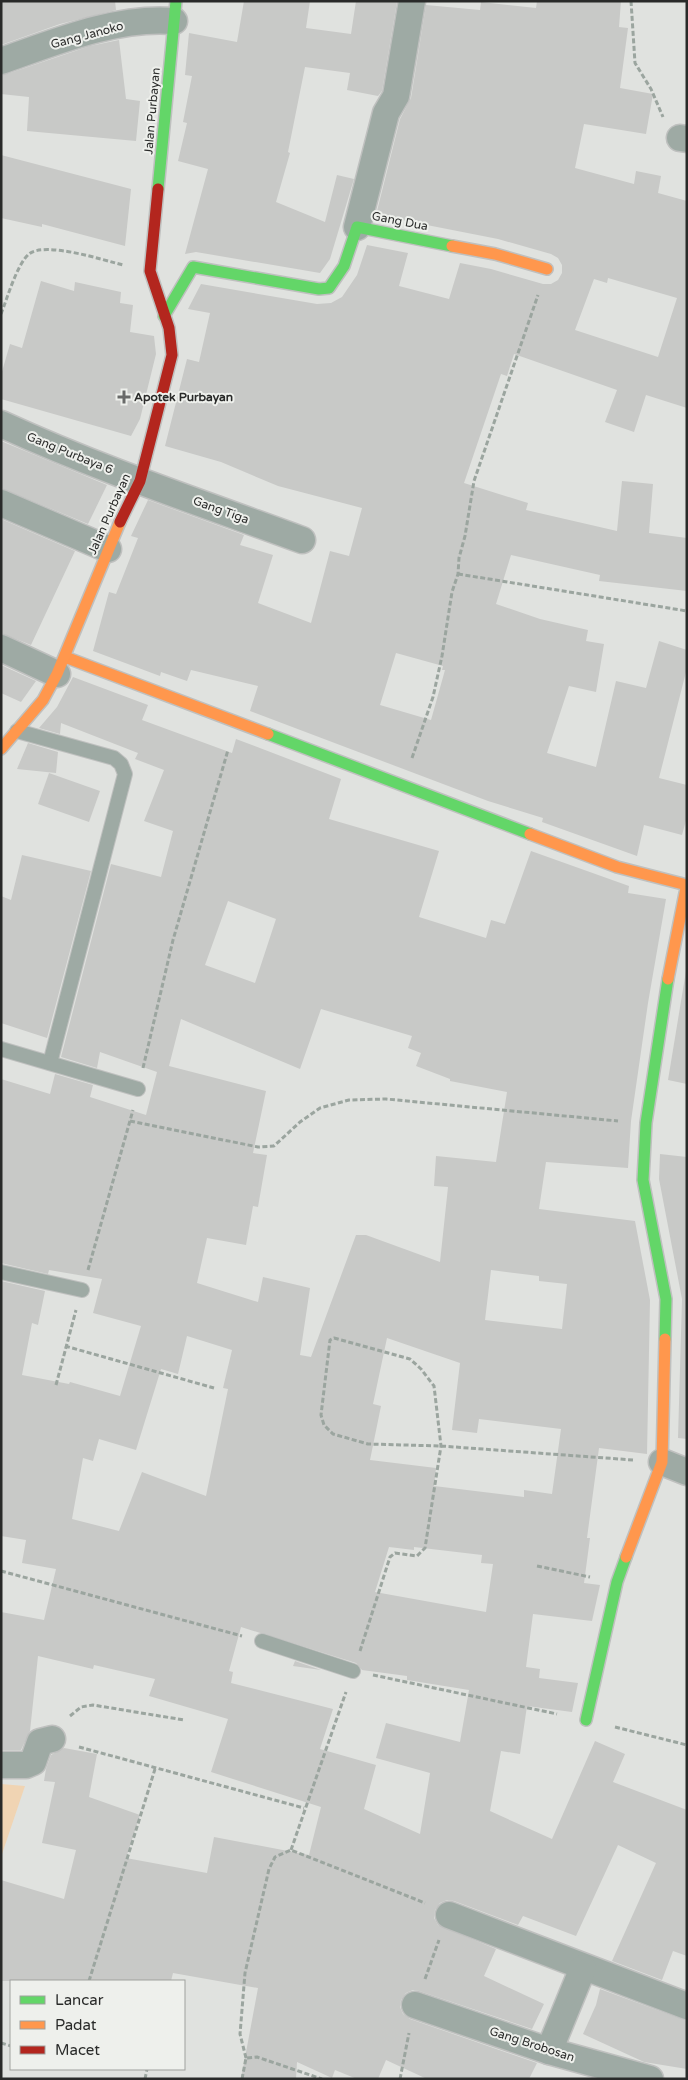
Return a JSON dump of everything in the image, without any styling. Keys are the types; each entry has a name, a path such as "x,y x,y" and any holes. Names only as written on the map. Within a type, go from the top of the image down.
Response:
{"street":[{"path":"357,227 386,114 396,96 412,1"},
{"name":"Gang Janoko","path":"1,61 73,36 150,19 175,11"},
{"name":"Jalan Purbayan","path":"1,749 43,700 61,665 108,549 140,481 172,355 169,328 150,271 175,11"},
{"name":"Gang Dua","path":"164,316 193,267 319,289 329,288 344,266 357,227 495,254 547,269"},
{"name":"Gang Purbaya 6","path":"1,424 51,447 140,481"},
{"name":"Gang Tiga","path":"140,481 302,540"},
{"path":"1,503 108,549"},
{"path":"1,648 61,665 236,721 617,866 683,884 685,894 663,1005 646,1123 643,1180 666,1299 662,1462 617,1582 586,1720"},
{"path":"662,1462 687,1472"},
{"path":"1,1765 26,1766 33,1762 40,1742 52,1739"},
{"path":"449,1915 583,1968 687,2006"},
{"path":"548,2051 583,1968"},
{"name":"Gang Brobosan","path":"415,2005 548,2051 650,2079"}],"lane":[{"path":"17,731 114,758 121,764 124,774 50,1063"},
{"path":"1,1049 138,1089"},
{"path":"1,1272 82,1290"},
{"path":"262,1642 353,1672"}],"path":[{"path":"631,1 635,64 651,89 669,132 683,138"},
{"path":"1,314 23,261 29,253 38,250 60,251 150,271"},
{"path":"403,785 433,697 442,656 452,592 458,574 459,558 465,536 474,481 547,269"},
{"path":"458,574 687,611"},
{"path":"56,1385 65,1346 130,1121 173,940 236,721"},
{"path":"130,1121 258,1147 274,1146 300,1122 320,1108 349,1100 386,1099 646,1123"},
{"path":"291,1850 304,1808 353,1672 390,1557 395,1553 417,1556 425,1548 441,1446 434,1386 421,1369 410,1359 334,1338 330,1340 321,1415 324,1425 328,1430 344,1438 368,1444 441,1446 662,1462"},
{"path":"65,1346 214,1388"},
{"path":"537,1566 617,1582"},
{"path":"1,1571 262,1642"},
{"path":"353,1672 586,1720 687,1745"},
{"path":"184,1720 93,1705 81,1707 69,1717 52,1739 155,1769 304,1808"},
{"path":"89,1980 155,1769"},
{"path":"242,2079 246,2058 240,2034 248,1963 268,1868 275,1857 291,1850 438,1908 449,1915 432,1961"},
{"path":"400,2079 415,2005"},
{"path":"246,2058 258,2057 322,2079"}],"shaded area":[{"path":"1,1784 25,1786 1,1857"}],"building":[{"path":"1,1 115,1 116,10 60,24 1,45"},
{"path":"244,1 310,1 306,28 351,34 356,1 397,2 382,91 378,96 347,90 350,73 305,67 288,152 290,153 276,202 325,222 337,175 354,179 330,259 320,273 196,252 185,254 208,169 178,161 187,123 183,122 192,76 185,75 189,33 237,42"},
{"path":"537,1 621,1 619,27 628,28 620,88 653,94 646,134 584,124 575,168 634,184 636,171 661,176 658,193 687,201 687,408 646,395 634,432 605,422 617,390 514,354 507,376 501,374 464,483 528,503 526,510 617,531 622,481 653,484 649,533 687,538 687,591 599,581 600,575 511,555 496,604 540,619 588,630 586,641 604,644 596,692 569,686 547,753 596,767 616,681 646,688 659,641 687,650 687,668 659,778 687,785 687,817 682,835 644,825 637,856 542,822 543,818 488,801 250,711 258,686 191,670 187,681 161,672 160,676 93,651 109,592 116,594 138,538 131,536 148,500 244,535 240,545 273,555 258,603 311,623 330,551 349,556 362,508 278,486 221,462 165,446 187,359 199,362 210,313 188,309 201,284 317,304 331,303 342,297 357,275 367,245 408,253 399,286 449,299 460,263 491,269 543,284 551,284 558,280 562,273 562,265 558,258 551,254 498,239 376,215 400,119 411,98 426,5 480,10 481,2 536,8","holes":["608,278 677,298 658,357 575,330 594,279 607,283","396,653 443,666 442,670 445,670 431,720 380,705"]},
{"path":"119,40 126,99 140,101 136,141 27,131 29,97 1,94 1,76 90,46"},
{"path":"1,155 131,189 125,246 42,224 42,227 1,218"},
{"path":"41,281 74,291 75,282 121,292 120,303 133,305 130,332 154,336 156,354 140,419 131,436 1,399 1,375 10,344 22,348"},
{"path":"1,441 107,485 88,524 1,488"},
{"path":"1,519 75,551 31,645 1,633"},
{"path":"1,665 36,681 21,702 1,693"},
{"path":"73,677 148,705 142,720 232,753 236,739 341,779 329,819 439,851 419,917 486,938 491,920 505,924 531,851 629,886 628,893 666,899 648,1003 631,1121 628,1168 546,1162 539,1209 635,1221 650,1300 647,1454 599,1448 587,1538 590,1538 584,1583 600,1585 592,1621 533,1614 526,1667 540,1669 539,1678 578,1683 572,1712 527,1706 520,1754 501,1751 490,1811 552,1839 595,1741 625,1754 613,1782 687,1810 687,1956 673,1951 662,1980 612,1961 656,1863 618,1845 576,1936 523,1916 518,1925 454,1901 447,1900 440,1903 435,1910 434,1918 438,1925 496,1949 484,1976 544,2004 532,2029 413,1990 406,1993 401,2000 400,2007 403,2014 410,2019 537,2063 529,2079 427,2079 386,2060 378,2079 357,2079 335,2070 332,2078 297,2062 296,2079 241,2079 258,1988 173,1973 171,1980 1,1981 1,1880 64,1899 76,1850 42,1843 55,1782 44,1781 51,1755 64,1748 97,1754 89,1797 140,1815 126,1858 207,1873 214,1837 309,1855 321,1807 211,1772 228,1719 149,1696 155,1679 94,1665 93,1669 38,1656 30,1731 21,1750 1,1750 1,1612 44,1620 56,1569 22,1563 26,1540 1,1536 1,1281 45,1291 38,1325 32,1323 22,1375 69,1384 70,1382 120,1396 141,1326 93,1313 102,1279 49,1270 48,1274 1,1263 1,1079 50,1094 55,1074 93,1085 90,1097 146,1115 157,1072 100,1052 97,1068 61,1057 111,864 161,877 173,831 144,821 164,770 135,759 138,753 61,723 60,734 39,728 57,707","holes":["228,901 276,919 255,983 205,965","321,1009 412,1036 408,1048 421,1053 416,1066 450,1079 450,1081 507,1092 496,1162 436,1156 434,1186 448,1187 440,1262 366,1235 356,1235 311,1357 300,1355 310,1288 263,1277 258,1302 197,1283 207,1238 246,1245 253,1206 258,1207 267,1155 253,1153 266,1091 169,1066 181,1019 300,1069","491,1270 539,1276 539,1281 567,1284 562,1329 485,1320","187,1336 232,1350 223,1388 228,1389 206,1496 142,1472 119,1531 72,1519 83,1458 93,1461 99,1439 136,1450 161,1369 178,1374","387,1338 460,1363 452,1430 477,1433 479,1419 561,1429 552,1494 524,1490 524,1497 434,1486 436,1468 370,1460 381,1406 373,1404","389,1547 414,1550 414,1547 482,1555 481,1563 493,1564 486,1612 375,1592","241,1627 356,1663 362,1670 407,1676 407,1680 469,1690 460,1742 386,1723 376,1758 430,1773 420,1834 364,1809 376,1765 320,1749 333,1709 231,1683 233,1672 229,1671"]},
{"path":"28,743 58,752 56,773 17,769"},
{"path":"49,773 100,791 89,822 38,804"},
{"path":"22,855 91,871 47,1038 1,1023 1,896 11,900"},
{"path":"687,965 687,1084 668,1080"},
{"path":"660,1154 687,1157 687,1439 678,1438 682,1299 659,1179"},
{"path":"295,1661 321,1670 293,1666"},
{"path":"600,1989 687,2021 687,2069 644,2062 583,2034 596,2005"}],"traffic: fast":[{"path":"158,189 176,1"},
{"path":"164,316 193,267 319,289 329,288 344,266 357,227 452,246"},
{"path":"268,734 530,834"},
{"path":"665,1339 666,1299 643,1180 646,1123 668,979"},
{"path":"586,1720 617,1582 626,1557"}],"traffic: slow":[{"path":"452,246 495,254 547,269"},
{"path":"1,749 43,700 57,674 120,522"},
{"path":"65,657 268,734"},
{"path":"530,834 617,867 683,884 686,888 668,979"},
{"path":"626,1557 662,1462 665,1339"}],"traffic: jam":[{"path":"120,522 140,481 172,355 169,328 150,271 158,189"}],"place":[{"name":"Apotek Purbayan","path":"124,397"}]}
